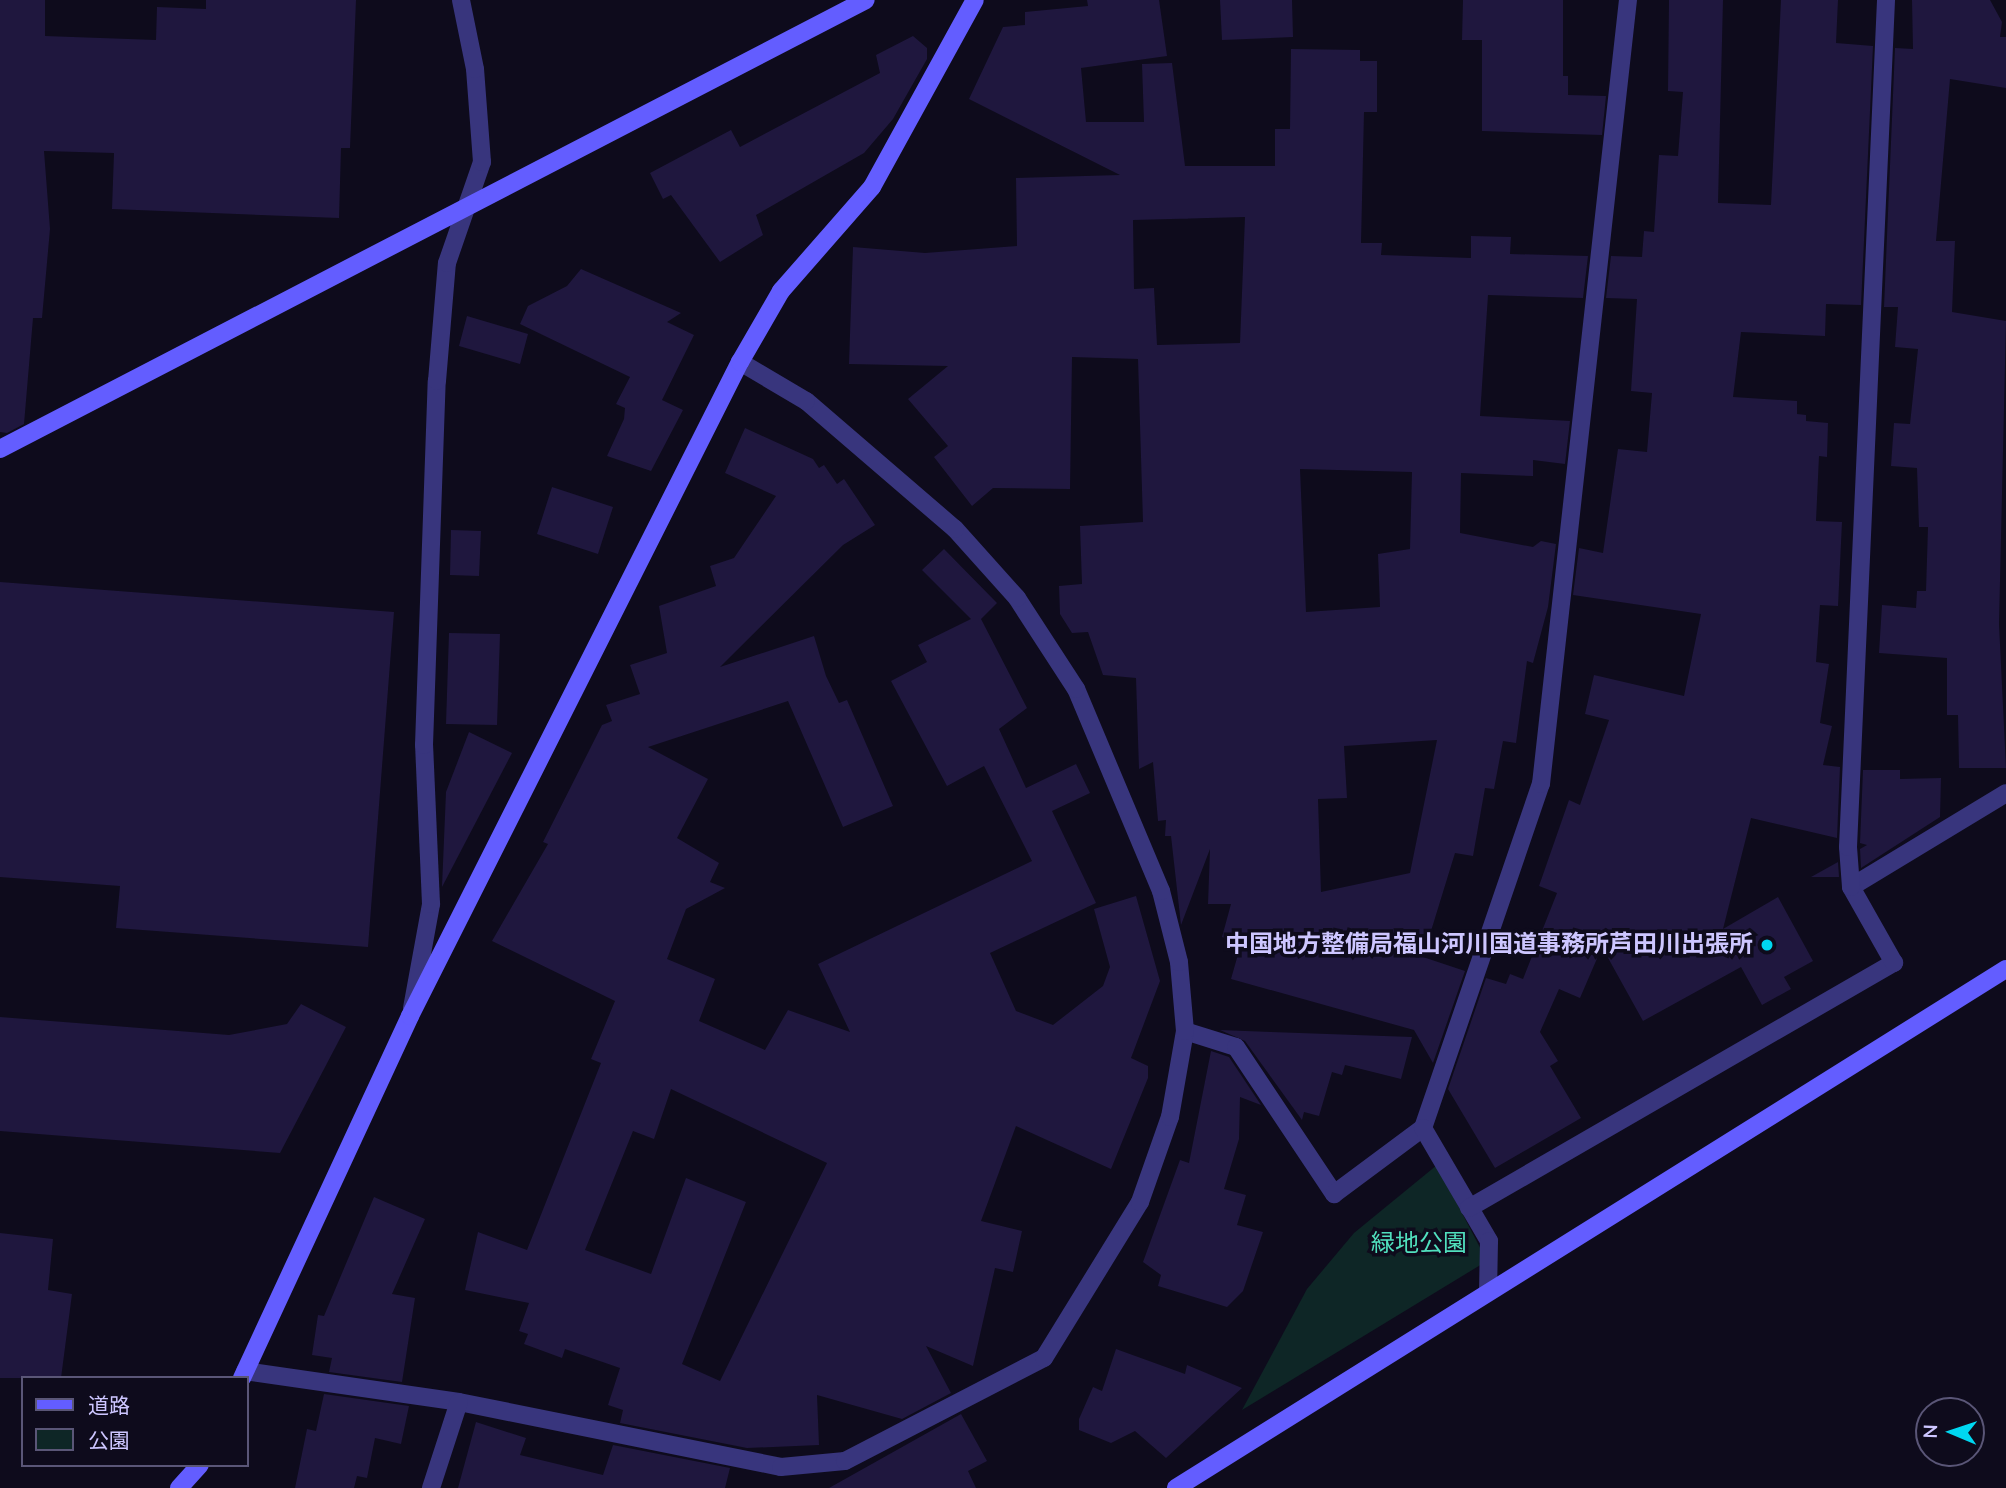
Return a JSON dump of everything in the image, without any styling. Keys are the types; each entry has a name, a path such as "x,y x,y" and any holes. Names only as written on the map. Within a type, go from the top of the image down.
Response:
{"street":[{"path":"410,1016 431,904 424,744 437,381 447,263 482,162 475,69 461,0"},
{"path":"0,449 866,0"},
{"path":"740,362 806,401 855,439 955,529 1024,610 1076,689 1161,891 1179,962 1185,1031 1170,1117 1140,1202 1079,1308 1044,1357 974,1397 845,1461 781,1467 459,1402 244,1374 410,1016 740,362 781,290 872,187 975,0"},
{"path":"1185,1031 1236,1046 1334,1195 1423,1128 1541,784 1628,0"},
{"path":"1469,1208 1894,963 1851,887 1848,833 1886,0"},
{"path":"1851,887 2006,793"},
{"path":"1176,1488 2006,969"},
{"path":"1423,1128 1489,1241 1488,1292"},
{"path":"431,1488 459,1402"},
{"path":"179,1488 198,1467"}],"green space":[{"name":"緑地公園","path":"1437,1165 1487,1261 1242,1410 1307,1289 1354,1233"}],"building":[{"path":"0,0 45,0 45,36 156,40 157,7 206,9 206,0 356,0 350,148 341,148 339,218 112,209 114,153 44,151 50,229 42,318 33,318 24,424 7,433 0,432"},
{"path":"1087,0 1159,0 1167,56 1081,68 1086,122 1144,122 1142,64 1172,63 1185,166 1275,166 1275,129 1290,129 1291,49 1360,50 1360,61 1377,61 1377,112 1364,112 1361,243 1382,243 1381,255 1471,258 1471,236 1511,237 1510,254 1588,256 1583,298 1488,295 1480,416 1570,421 1565,464 1533,460 1533,476 1461,473 1460,533 1533,547 1541,541 1556,544 1548,607 1533,663 1527,661 1516,743 1503,741 1494,789 1485,788 1473,856 1455,853 1423,957 1465,971 1433,1063 1414,1030 1231,979 1241,944 1222,937 1231,904 1208,904 1210,849 1181,925 1171,836 1165,836 1166,820 1158,821 1153,762 1139,769 1136,678 1103,675 1088,632 1072,633 1060,614 1059,586 1082,584 1080,526 1143,522 1138,359 1072,357 1070,489 993,488 972,506 934,457 948,446 908,399 948,366 849,364 853,247 925,253 1017,246 1016,178 1120,175 969,99 1003,27 1025,25 1025,12 1088,6","holes":["1245,217 1240,343 1157,345 1154,288 1134,289 1133,220","1300,469 1412,472 1410,549 1378,554 1380,607 1306,612","1437,740 1410,873 1321,892 1318,799 1347,798 1344,746"]},
{"path":"1220,0 1292,0 1293,37 1222,40"},
{"path":"1463,0 1563,0 1563,76 1568,76 1568,95 1606,96 1602,135 1482,131 1482,40 1462,40"},
{"path":"1669,0 1723,0 1718,203 1771,205 1781,0 1838,0 1836,43 1873,46 1861,305 1826,304 1825,336 1741,332 1733,397 1797,401 1797,414 1806,415 1806,421 1828,423 1827,457 1819,456 1816,521 1842,522 1838,606 1820,605 1816,662 1829,664 1820,723 1832,726 1823,765 1840,767 1837,838 1751,818 1723,929 1778,897 1813,961 1784,977 1791,989 1762,1005 1741,967 1643,1021 1602,947 1580,998 1559,989 1540,1032 1558,1061 1550,1066 1581,1118 1495,1168 1448,1089 1486,978 1506,984 1510,974 1523,979 1557,893 1539,886 1569,800 1580,805 1609,720 1585,714 1594,675 1684,696 1701,614 1573,595 1579,548 1603,553 1618,449 1647,452 1652,393 1631,391 1637,299 1606,298 1611,256 1642,257 1644,231 1654,232 1659,155 1678,156 1683,92 1668,91"},
{"path":"1912,0 1990,0 2002,22 2000,37 2006,37 2006,88 1950,79 1936,241 1955,241 1952,312 2006,321 1999,624 2006,768 1959,768 1958,715 1947,715 1947,658 1879,653 1882,605 1916,608 1917,591 1926,591 1928,527 1919,527 1917,468 1891,466 1894,423 1910,424 1918,349 1895,347 1898,307 1884,307 1895,48 1913,49"},
{"path":"913,36 927,48 927,59 893,119 864,153 756,215 763,235 720,262 671,195 663,199 650,173 731,130 740,147 880,73 876,55"},
{"path":"581,269 681,313 667,322 694,335 662,400 683,410 651,471 607,456 624,419 625,408 616,404 630,377 520,324 528,306 567,286"},
{"path":"467,316 528,334 520,364 459,346"},
{"path":"745,428 813,459 819,468 824,465 837,484 844,479 875,525 843,545 720,667 814,636 826,676 839,703 847,700 893,806 843,827 788,701 648,747 708,779 677,838 719,863 710,882 725,888 686,909 667,959 715,979 699,1021 765,1050 788,1010 850,1032 818,964 1032,861 984,766 947,786 891,681 927,662 918,645 971,619 922,570 944,549 997,603 981,619 1027,708 999,729 1026,788 1076,764 1090,793 1052,811 1096,903 990,953 1016,1011 1053,1025 1103,986 1110,967 1094,909 1136,896 1160,981 1131,1058 1148,1066 1148,1078 1111,1169 1016,1126 981,1221 1022,1231 1013,1272 995,1268 973,1366 926,1346 951,1393 902,1419 817,1395 819,1445 747,1448 620,1423 623,1410 608,1405 620,1368 565,1349 562,1358 524,1344 528,1334 519,1331 529,1303 465,1290 478,1232 527,1250 601,1063 591,1059 615,1001 492,941 548,844 543,842 602,725 612,721 606,705 640,694 630,665 667,653 659,606 716,586 710,566 734,558 776,496 725,473","holes":["671,1089 827,1163 720,1381 682,1364 746,1202 686,1178 651,1274 585,1250 633,1131 654,1139"]},
{"path":"552,487 613,507 598,554 537,534"},
{"path":"451,530 481,531 479,576 450,575"},
{"path":"0,582 394,612 368,947 116,928 120,886 0,877"},
{"path":"449,633 500,634 497,725 446,724"},
{"path":"469,732 512,753 442,887 446,792"},
{"path":"1863,770 1900,770 1900,779 1941,778 1940,817 1861,868 1860,849 1867,845 1860,843"},
{"path":"1838,862 1839,877 1811,877"},
{"path":"301,1004 346,1027 280,1153 0,1131 0,1017 229,1035 287,1024"},
{"path":"1220,1030 1412,1037 1401,1079 1345,1065 1342,1075 1332,1072 1319,1116 1304,1112 1302,1120 1245,1041"},
{"path":"1211,1051 1229,1057 1261,1105 1240,1097 1239,1139 1224,1189 1246,1195 1237,1225 1263,1232 1243,1291 1227,1307 1158,1286 1161,1275 1143,1262 1180,1160 1189,1163"},
{"path":"374,1197 425,1219 392,1294 415,1298 402,1382 329,1372 332,1358 312,1355 318,1315 324,1316"},
{"path":"0,1233 53,1239 48,1290 72,1294 61,1376 0,1378"},
{"path":"1116,1349 1185,1374 1187,1365 1242,1388 1166,1458 1135,1431 1111,1443 1079,1430 1079,1419 1093,1387 1102,1391"},
{"path":"324,1394 409,1406 401,1444 375,1438 367,1478 357,1476 354,1488 295,1488 307,1429 316,1431"},
{"path":"961,1414 987,1461 968,1471 976,1488 829,1488"},
{"path":"476,1422 526,1438 520,1455 603,1475 613,1445 730,1468 725,1488 458,1488"}],"place":[{"name":"中国地方整備局福山河川国道事務所芦田川出張所","path":"1767,945"}]}
